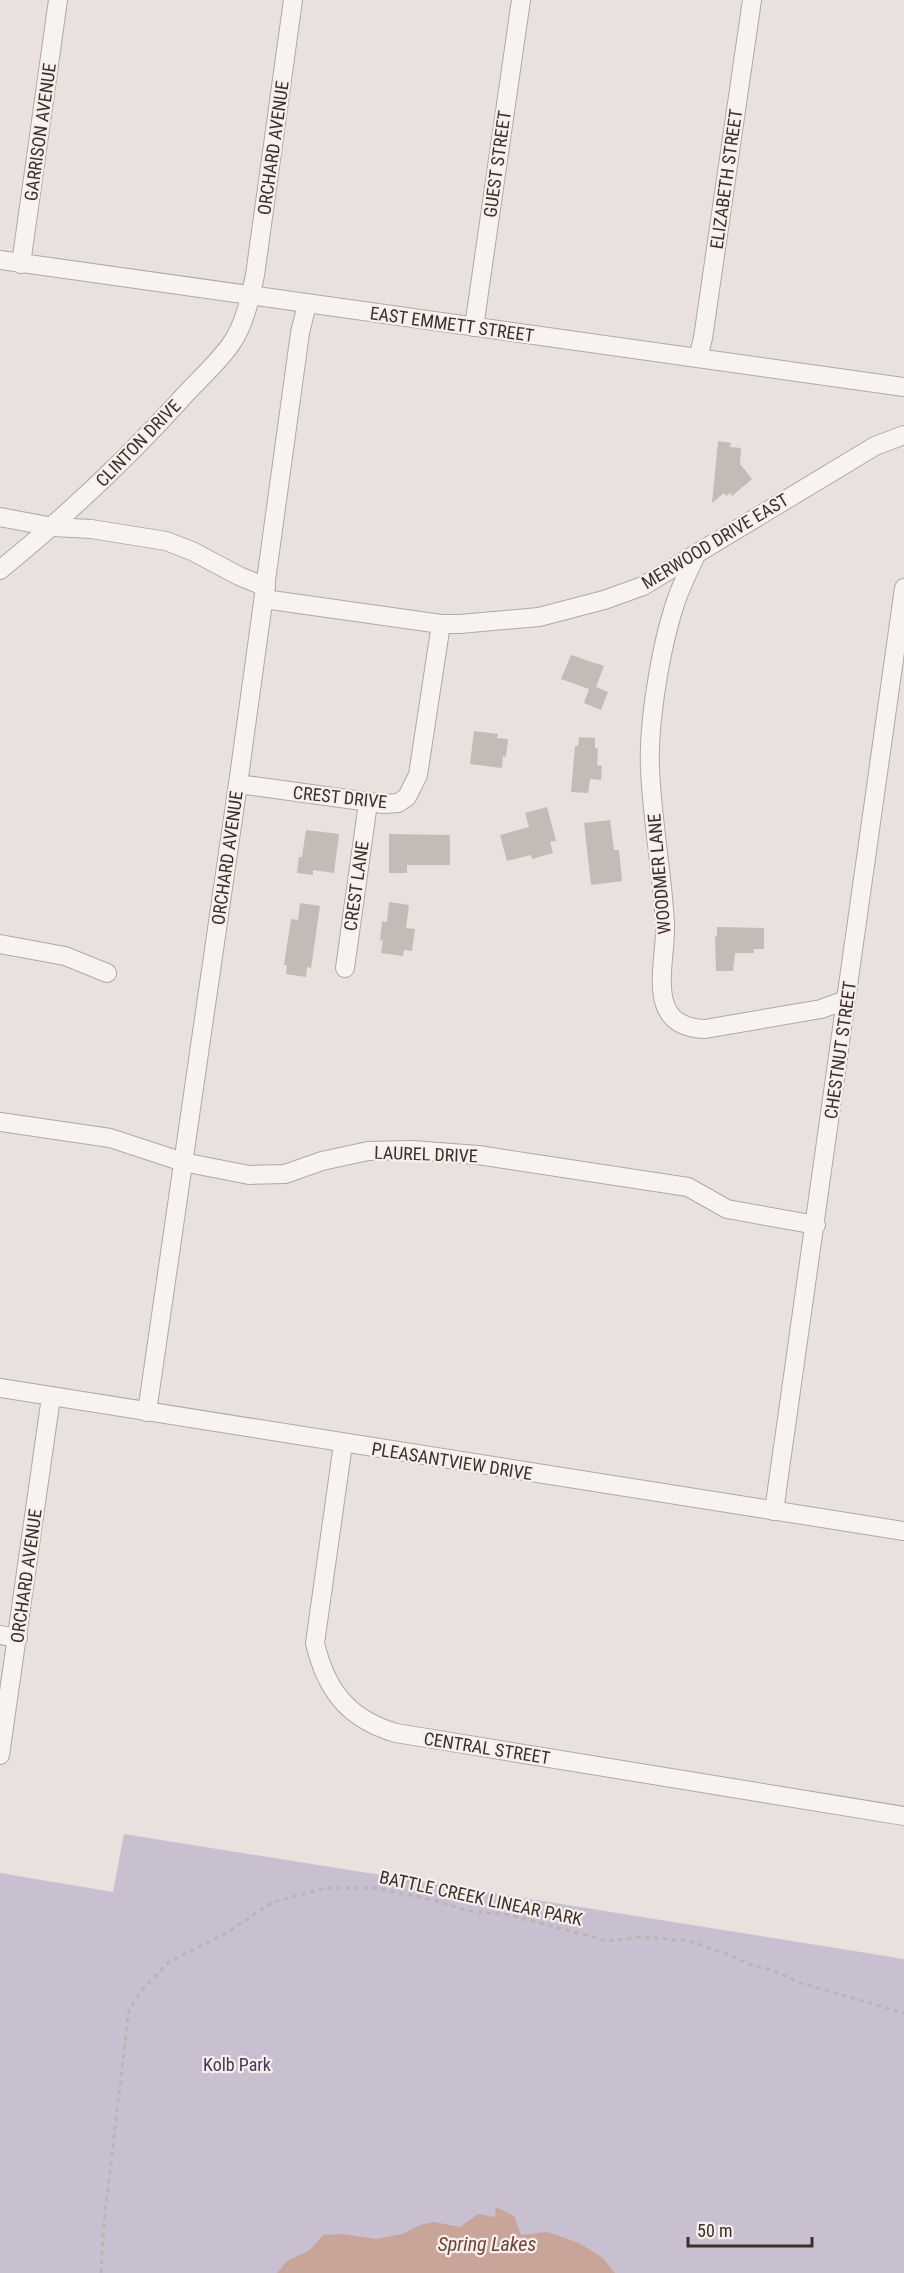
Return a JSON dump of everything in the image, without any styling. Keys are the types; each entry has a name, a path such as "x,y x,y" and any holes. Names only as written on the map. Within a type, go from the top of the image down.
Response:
{"street":[{"name":"GARRISON AVENUE","path":"21,264 58,0"},
{"name":"ORCHARD AVENUE","path":"251,296 293,0"},
{"name":"GUEST STREET","path":"474,327 521,0"},
{"name":"ELIZABETH STREET","path":"698,358 703,338 752,0"},
{"name":"EAST EMMETT STREET","path":"0,260 904,387"},
{"name":"CLINTON DRIVE","path":"0,570 53,527 164,418 231,344 251,296"},
{"name":"ORCHARD AVENUE","path":"147,1412 238,784 300,333 307,304"},
{"name":"MERWOOD DRIVE EAST","path":"0,517 53,527 91,529 166,541 192,551 265,593 441,624 539,617 604,600 643,586 876,446 904,435"},
{"name":"WOODMER LANE","path":"696,555 676,601 659,674 652,722 650,766 665,924 661,978 662,1000 669,1012 690,1029 705,1029 822,1010 846,1000"},
{"name":"CHESTNUT STREET","path":"774,1511 904,588"},
{"name":"CREST DRIVE","path":"238,784 368,803 398,803 407,797 418,774 441,624"},
{"name":"CREST LANE","path":"345,968 368,803"},
{"path":"0,944 65,956 107,973"},
{"name":"LAUREL DRIVE","path":"0,1122 110,1138 183,1162 237,1173 285,1174 322,1161 368,1151 412,1150 478,1155 688,1187 727,1209 816,1225"},
{"name":"PLEASANTVIEW DRIVE","path":"0,1388 904,1532"},
{"name":"ORCHARD AVENUE","path":"0,1755 9,1636 51,1397"},
{"name":"CENTRAL STREET","path":"343,1444 315,1643 321,1668 336,1694 354,1712 374,1726 396,1733 904,1816"}],"path":[{"name":"BATTLE CREEK LINEAR PARK","path":"101,2273 104,2222 129,2010 142,1990 169,1962 223,1935 273,1902 326,1888 375,1888 433,1900 468,1911 510,1915 608,1941 653,1937 690,1941 753,1966 772,1970 801,1983 904,2013"}],"green space":[{"name":"Kolb Park","path":"124,1834 904,1959 904,2273 0,2273 0,1873 113,1892"}],"water":[{"name":"Spring Lakes","path":"496,2207 514,2216 521,2235 547,2232 579,2243 603,2258 615,2273 277,2273 287,2261 310,2250 323,2235 341,2234 376,2239 402,2234 420,2225 434,2222 460,2227 478,2214 495,2217"}],"building":[{"path":"718,441 731,443 730,447 741,448 740,464 752,479 732,496 730,493 726,496 724,493 712,503"},
{"path":"571,655 604,666 596,687 608,692 601,710 584,703 589,689 561,679"},
{"path":"474,731 498,734 497,738 508,739 502,768 470,764"},
{"path":"579,737 595,738 595,748 598,749 597,765 602,766 601,780 590,779 588,793 571,792 575,746 578,746"},
{"path":"547,807 556,841 550,842 553,853 532,859 531,855 507,861 500,835 529,827 525,813"},
{"path":"610,820 614,850 619,850 622,881 591,885 584,823"},
{"path":"306,830 339,834 334,873 313,870 313,875 297,873"},
{"path":"389,834 450,835 450,865 407,865 407,873 389,873"},
{"path":"389,902 409,905 406,928 415,929 412,951 404,950 403,956 381,953 382,921 387,922"},
{"path":"300,903 320,906 311,968 307,967 306,977 286,974 287,965 284,965 291,919 298,920"},
{"path":"717,927 764,928 764,949 754,949 754,953 735,953 733,971 716,971"}]}
